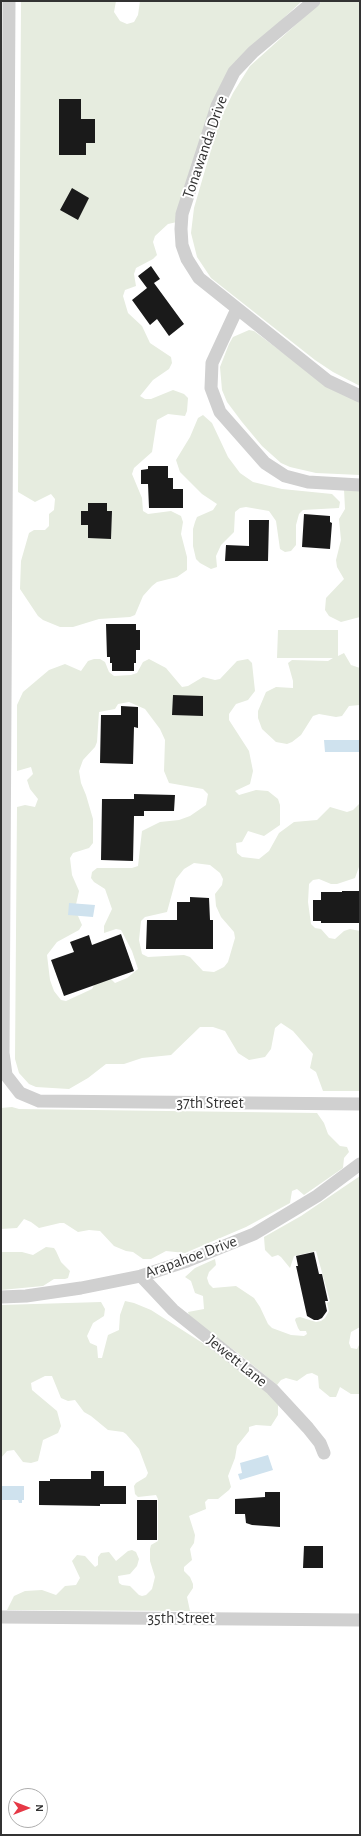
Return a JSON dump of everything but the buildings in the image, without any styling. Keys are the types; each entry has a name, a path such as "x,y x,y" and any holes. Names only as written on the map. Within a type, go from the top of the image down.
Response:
{"street":[{"name":"37th Street","path":"9,1 2,1053 7,1078 20,1093 39,1102 360,1104"},
{"name":"Tonawanda Drive","path":"314,1 253,52 234,72 217,106 182,214 182,244 187,259 199,278 328,381 360,396"},
{"path":"237,309 212,363 211,388 220,412 265,463 285,476 308,482 360,485"},
{"name":"Arapahoe Drive","path":"1,1297 26,1296 81,1288 140,1276 187,1261 254,1234 317,1196 360,1164"},
{"name":"Jewett Lane","path":"140,1276 173,1310 272,1389 308,1428 320,1443 324,1453"},
{"name":"35th Street","path":"1,1617 360,1620"}],"shaded area":[{"path":"21,1 116,1 114,12 120,21 127,24 134,22 138,15 140,1 302,1 241,58 177,222 168,224 155,236 153,242 157,255 153,259 136,268 134,274 136,286 125,290 123,296 128,313 142,326 150,343 171,357 172,363 169,369 153,380 140,396 145,399 151,399 173,390 184,394 188,398 185,416 168,414 157,420 152,452 134,468 132,474 142,498 143,511 148,514 171,511 181,516 183,522 181,534 187,557 187,570 177,577 157,582 152,586 143,596 135,615 130,617 99,619 73,627 60,627 43,620 38,616 20,589 21,561 29,533 34,530 45,530 49,526 49,514 54,510 55,499 51,494 35,502 18,492"},
{"path":"322,1 360,1 360,386 333,372 315,360 211,278 197,257 191,233 194,208 219,122 233,93 250,66"},
{"path":"249,330 254,331 318,379 360,401 360,475 316,473 290,467 281,463 262,446 242,422 227,402 222,390 220,367 233,337"},
{"path":"203,415 212,423 228,457 240,473 253,482 282,489 332,494 340,502 339,508 303,510 299,514 296,525 296,545 291,551 285,552 280,549 276,521 269,511 246,507 240,508 235,512 234,532 221,545 216,556 217,567 211,569 200,563 196,559 193,546 193,529 195,522 197,517 213,510 217,504 202,494 180,472 176,460 190,437 198,418"},
{"path":"344,489 360,490 360,617 341,622 329,616 325,610 326,598 344,579 337,567 336,560 341,540 339,519 345,509"},
{"path":"278,630 338,630 338,656 344,653 351,665 360,668 360,705 349,706 342,716 336,717 319,714 313,716 301,735 287,744 276,742 262,729 258,718 258,711 266,692 276,687 293,688 293,681 288,663 292,660 328,661 333,658 277,658"},
{"path":"100,659 105,662 109,672 114,676 131,675 137,673 143,662 149,659 166,668 182,687 188,686 203,677 215,680 220,679 237,661 248,659 252,663 255,691 248,700 236,704 229,714 229,720 249,751 253,771 250,784 235,791 239,795 256,790 268,791 278,799 280,805 280,825 264,836 248,831 242,842 236,843 237,853 242,857 259,859 269,851 279,833 294,822 317,820 330,807 347,812 353,810 360,803 360,864 355,878 337,884 331,884 319,879 313,880 309,884 308,902 311,924 315,928 321,929 329,938 335,939 344,931 350,929 360,931 360,1091 323,1091 316,1072 310,1068 313,1054 293,1031 281,1023 275,1028 271,1049 265,1057 249,1060 238,1053 225,1031 213,1027 200,1027 171,1055 142,1058 124,1064 106,1064 88,1078 69,1089 36,1087 29,1084 19,1073 15,1059 17,807 25,805 35,807 38,799 30,789 27,780 33,774 31,767 17,771 17,705 23,692 49,670 65,664 81,671 88,661","holes":["129,702 145,709 160,729 165,740 164,771 169,783 203,789 208,794 206,805 190,816 179,820 160,822 142,831 138,866 132,868 97,868 92,872 91,878 94,882 105,889 112,909 104,926 104,933 116,929 121,930 132,951 138,969 127,978 115,983 106,974 101,972 92,989 66,1001 61,1000 54,991 50,980 47,955 57,942 79,930 82,925 75,909 79,891 72,875 70,858 73,853 89,848 93,843 93,819 81,783 79,771 83,760 95,747 97,742 99,712 115,709 118,704","194,863 210,865 220,873 223,879 222,885 215,894 216,906 221,917 234,932 235,938 228,962 224,967 214,972 203,971 190,957 184,955 148,957 142,954 139,940 141,921 145,917 167,912 176,879 184,869"]},
{"path":"12,1107 19,1109 317,1113 324,1123 328,1134 340,1146 347,1147 349,1152 344,1158 343,1168 304,1195 297,1189 292,1191 290,1203 246,1227 185,1253 166,1251 151,1259 143,1259 133,1252 114,1246 100,1231 89,1230 78,1232 64,1223 39,1228 24,1219 17,1228 1,1229 1,1108"},
{"path":"360,1176 360,1327 351,1332 349,1343 351,1348 357,1349 360,1343 360,1394 351,1394 340,1387 336,1397 330,1397 319,1388 318,1376 312,1373 307,1374 297,1381 286,1378 281,1380 277,1385 238,1353 190,1319 188,1312 204,1309 203,1296 195,1293 191,1281 185,1277 195,1268 215,1259 216,1265 209,1272 207,1278 209,1284 213,1288 236,1286 254,1298 268,1324 272,1328 291,1335 304,1336 307,1334 306,1331 300,1331 295,1320 296,1318 300,1317 316,1322 321,1321 325,1318 329,1311 327,1303 330,1301 316,1251 294,1256 290,1268 281,1257 278,1255 272,1257 265,1250 264,1237 301,1216"},
{"path":"46,1247 54,1248 61,1262 70,1271 68,1278 54,1279 43,1286 1,1290 1,1252 22,1252 33,1255"},
{"path":"125,1301 151,1310 212,1349 241,1370 270,1395 278,1405 278,1415 271,1426 256,1425 249,1427 249,1431 237,1446 235,1458 228,1476 231,1487 229,1490 218,1499 208,1499 205,1502 206,1509 189,1516 195,1535 194,1543 190,1549 192,1560 184,1567 184,1571 190,1577 193,1584 193,1588 187,1597 190,1611 7,1610 14,1596 25,1591 42,1590 56,1595 65,1586 76,1585 80,1578 72,1561 77,1555 85,1556 95,1567 98,1565 98,1557 101,1553 109,1552 116,1561 128,1551 132,1550 136,1552 139,1559 137,1566 130,1574 118,1576 119,1583 130,1586 142,1596 146,1595 152,1589 155,1577 150,1561 150,1549 151,1545 158,1541 158,1499 156,1495 138,1497 135,1494 134,1486 146,1477 148,1473 139,1449 126,1434 123,1432 108,1430 84,1412 75,1400 68,1401 61,1398 52,1376 45,1376 31,1383 32,1390 57,1411 61,1426 58,1433 43,1440 38,1461 31,1463 23,1462 14,1450 7,1451 1,1458 1,1305 101,1302 105,1309 104,1316 93,1323 87,1336 90,1343 97,1346 98,1358 102,1358 108,1335 119,1330 120,1315"}],"water":[{"path":"324,740 360,740 360,752 325,752"},
{"path":"69,903 95,905 93,917 68,915"},
{"path":"268,1455 273,1470 240,1480 238,1474 242,1473 240,1463"},
{"path":"1,1486 24,1486 24,1500 22,1500 22,1503 19,1503 18,1500 1,1500"}]}
